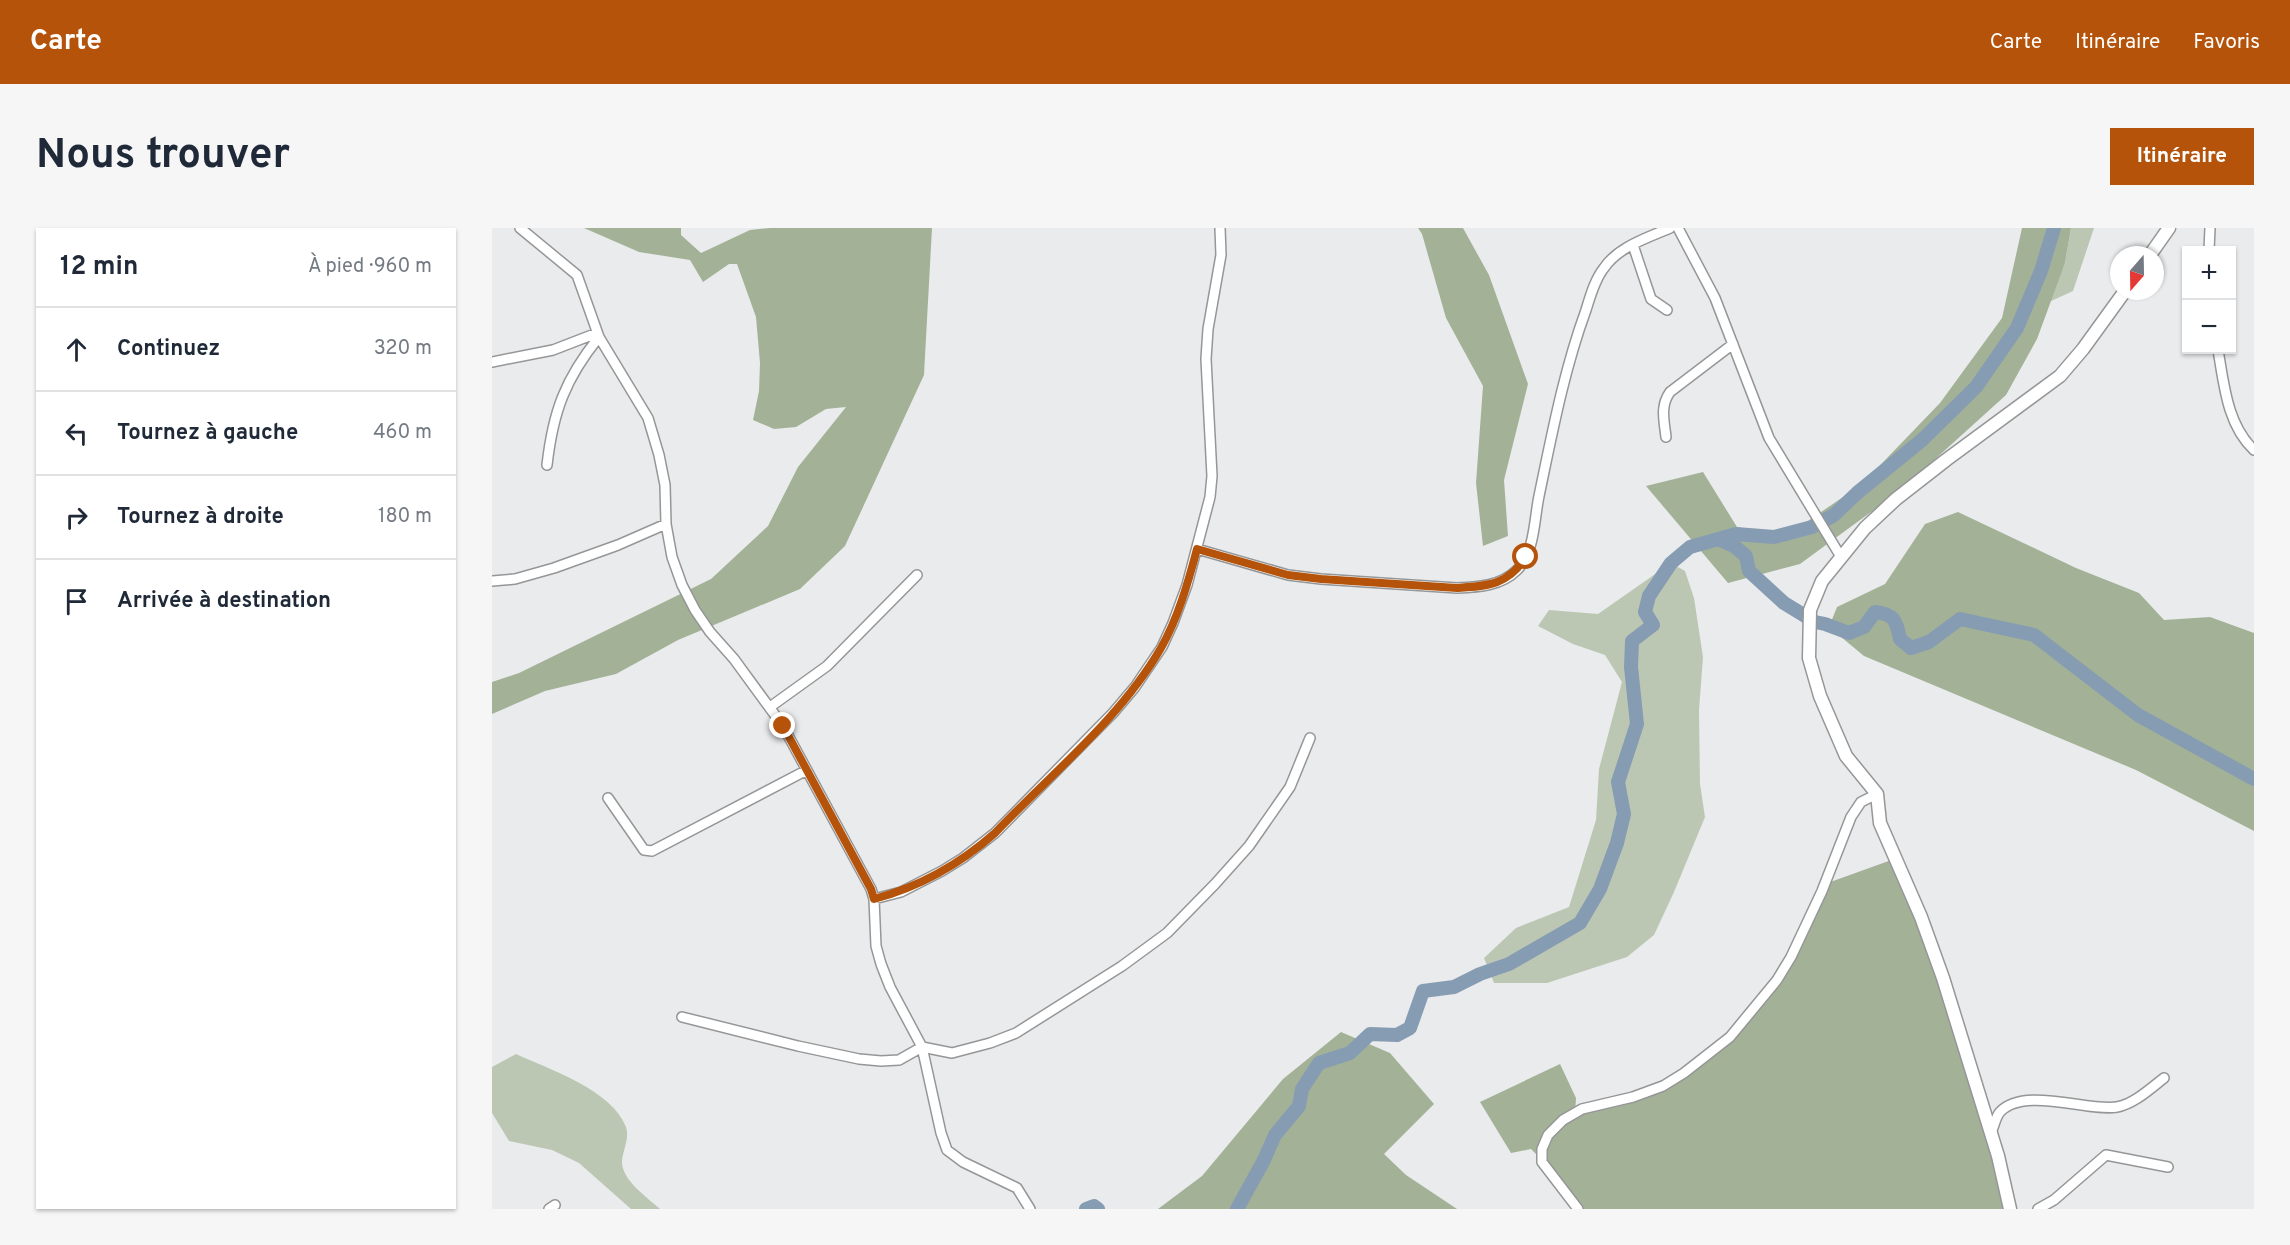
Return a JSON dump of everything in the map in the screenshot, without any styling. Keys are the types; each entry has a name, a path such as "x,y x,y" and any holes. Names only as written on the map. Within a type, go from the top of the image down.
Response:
{"main road":[{"path":"2156,246 2169,228"},
{"path":"2010,1209 1991,1133 1943,978 1922,918 1880,823 1877,794 1846,756 1820,696 1809,658 1811,616 1822,581 1865,528 1946,460 2060,376 2119,300"}],"street":[{"path":"520,228 577,275 598,335 648,418 661,465 666,524 672,557 695,610 770,707 871,889 874,899 876,946 881,964 890,987 922,1047 941,1133 947,1150 963,1162 1017,1188 1030,1209"},
{"path":"874,899 901,892 975,850 995,833 1113,713 1135,687 1162,647 1187,585 1210,497 1212,476 1206,359 1208,329 1220,272 1220,228"},
{"path":"1197,549 1288,575 1321,579 1457,588 1477,587 1503,581 1518,569 1531,543 1570,352 1603,269 1610,260 1633,245 1670,228"},
{"path":"1678,228 1715,298 1769,438 1826,530 1840,557"},
{"path":"2209,246 2210,228"},
{"path":"1633,245 1651,299 1667,310"},
{"path":"492,362 553,350 598,335"},
{"path":"547,465 552,423 556,410 579,362 598,335"},
{"path":"1666,437 1664,400 1670,392 1733,344"},
{"path":"2218,354 2235,425 2242,438 2254,450"},
{"path":"492,581 529,576 618,545 666,524"},
{"path":"770,707 827,666 917,575"},
{"path":"682,1017 798,1046 881,1061 899,1060 922,1047 952,1053 1016,1033 1122,966 1167,933 1250,846 1290,788 1310,738"},
{"path":"608,798 644,850 652,851 807,770"},
{"path":"1578,1209 1542,1162 1542,1149 1548,1135 1563,1120 1582,1109 1633,1097 1663,1086 1684,1074 1730,1037 1777,980 1791,957 1822,891 1851,817 1861,802 1877,794"},
{"path":"1991,1133 1999,1112 2014,1104 2058,1101 2116,1107 2128,1104 2164,1078"},
{"path":"2038,1209 2054,1200 2106,1155 2168,1167"}],"green space":[{"path":"584,228 681,228 681,235 701,253 750,230 932,228 924,375 845,546 800,589 678,640 616,674 545,691 492,714 492,682 519,673 711,579 768,526 798,467 846,407 826,409 796,427 774,429 753,420 759,391 760,363 756,317 737,264 729,264 703,282 690,260 639,252"},
{"path":"1418,228 1463,228 1489,275 1528,384 1504,480 1508,536 1483,546 1476,483 1483,386 1446,318 1422,234"},
{"path":"2022,228 2071,228 2065,263 2037,339 2006,395 1901,490 1800,564 1728,583 1646,486 1703,472 1737,527 1786,536 1862,484 1940,403 2002,318"},
{"path":"2071,228 2094,228 2073,291 2049,302 2065,263"},
{"path":"1958,512 2076,568 2139,593 2164,620 2210,617 2254,633 2254,831 2136,770 1864,656 1829,627 1837,607 1885,584 1925,524"},
{"path":"1671,563 1685,571 1694,598 1703,657 1699,710 1700,784 1705,817 1674,892 1654,935 1627,957 1547,983 1494,983 1484,958 1516,928 1569,907 1596,820 1599,769 1622,682 1605,655 1573,644 1538,626 1549,610 1598,614"},
{"path":"1897,858 1977,1075 2017,1209 1572,1209 1542,1170 1539,1157 1531,1149 1511,1153 1480,1102 1560,1064 1576,1098 1575,1114 1651,1094 1722,1043 1785,964 1822,885"},
{"path":"1341,1032 1390,1053 1434,1104 1384,1154 1406,1175 1457,1209 1158,1209 1202,1176 1283,1079"},
{"path":"516,1054 578,1082 608,1102 619,1114 626,1127 623,1170 631,1183 660,1209 631,1209 579,1163 552,1150 509,1141 492,1113 492,1067"}],"waterway":[{"path":"1237,1209 1275,1135 1299,1106 1302,1089 1319,1063 1350,1053 1370,1034 1397,1035 1410,1028 1423,991 1454,987 1480,974 1509,964 1580,923 1600,889 1617,843 1624,814 1618,782 1637,724 1631,667 1632,641 1653,625 1645,612 1649,596 1671,563 1690,547 1736,534 1774,537 1812,527 1834,515 1857,493 1922,440 1976,387 2017,328 2041,271 2054,228"},
{"path":"1718,539 1734,546 1746,556 1749,571 1784,603 1815,622 1849,633 1864,627 1875,612 1891,617 1900,639 1911,648 1929,642 1960,619 2034,635 2138,715 2254,779"},
{"path":"1086,1209 1094,1206 1098,1209"}],"route":[{"path":"783,726 871,889 874,899 901,892 942,871 975,850 995,833 1113,713 1135,687 1162,647 1187,585 1197,549 1288,575 1457,588 1477,587 1503,581 1518,569 1526,557"}]}
